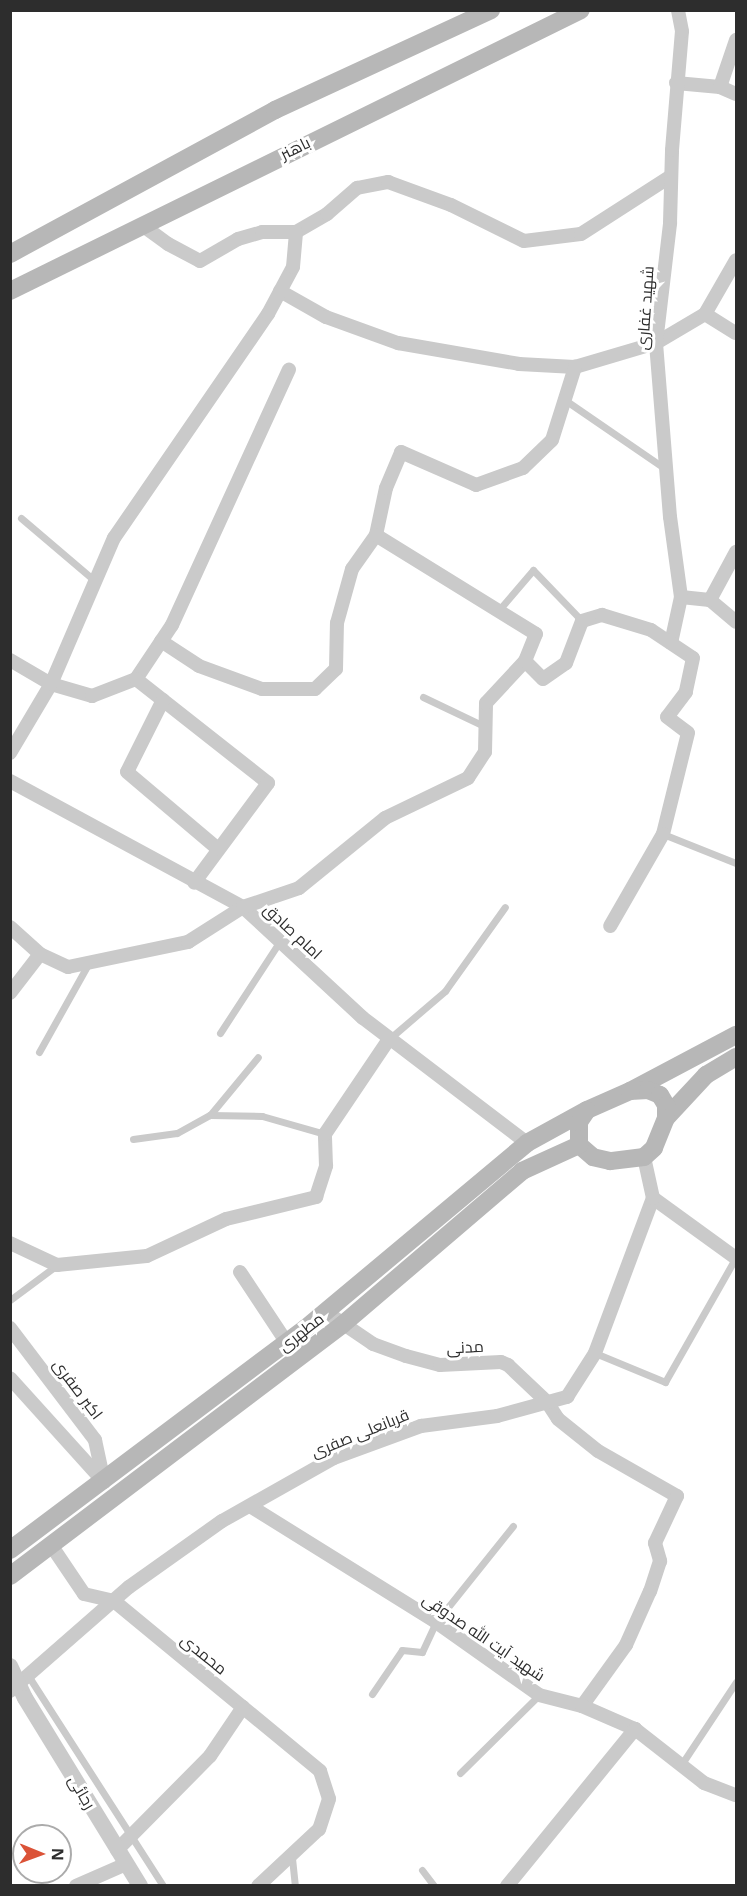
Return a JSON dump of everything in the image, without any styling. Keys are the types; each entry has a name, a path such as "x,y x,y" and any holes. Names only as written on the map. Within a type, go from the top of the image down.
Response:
{"main road":[{"path":"10,254 275,110 491,10"},
{"name":"باهنر","path":"10,291 581,10"},
{"path":"736,1035 630,1091 587,1110 579,1122 579,1145 593,1157 610,1161 644,1157 654,1148 666,1118 706,1075 736,1057"},
{"path":"630,1091 648,1090 660,1095 666,1105 666,1118"},
{"name":"مطهری","path":"10,1550 104,1482 326,1312 526,1143 587,1110"},
{"path":"526,1143 539,1145 543,1156 540,1162"},
{"name":"مطهری","path":"10,1576 342,1325 522,1171 579,1145"},
{"path":"104,1482 115,1498"}],"street":[{"name":"شهید غفاری","path":"671,643 681,597 670,517 669,471 656,343 670,223 676,82 682,31 678,10"},
{"path":"720,87 736,40"},
{"path":"676,82 720,87 736,94"},
{"path":"142,225 168,244 200,261 238,239 262,232 296,232 327,214 357,188 388,182 451,205 524,241 581,234 671,176"},
{"path":"10,753 51,684 114,538 280,291 293,267 296,232"},
{"path":"280,291 326,316 398,343 519,364 575,367 656,343 705,314 736,260"},
{"path":"705,314 736,333"},
{"path":"161,641 199,666 262,689 315,689 336,669 337,623 352,570 376,535 386,488 401,452 476,485 523,468 552,440 575,367"},
{"path":"10,660 51,684 92,696 136,680 161,641 289,370"},
{"path":"10,927 40,954 68,967 87,966 188,942 243,908 299,888 385,818 468,778 485,752 486,703 525,661 536,634 376,535"},
{"path":"710,600 736,552"},
{"path":"681,597 710,600 736,622"},
{"path":"525,661 543,679 566,663 582,621 602,615 651,630 693,658 686,692 667,717 688,733 663,834 610,926"},
{"path":"136,680 268,783 194,882"},
{"path":"163,700 127,772 218,849"},
{"name":"امام صادق","path":"10,781 243,908 389,1039 526,1143"},
{"path":"10,993 40,954"},
{"path":"10,1243 57,1265 147,1256 226,1220 316,1197 326,1166 325,1134 389,1039"},
{"path":"644,1157 653,1198 736,1257"},
{"name":"قربانعلی صفری","path":"18,1688 114,1601 222,1521 334,1458 421,1426 497,1416 567,1397 595,1353 653,1198"},
{"path":"240,1272 287,1342"},
{"name":"مدنی","path":"326,1312 372,1344 440,1365 501,1362 548,1402 558,1419 598,1451 677,1496 655,1543 660,1561 650,1591 626,1645 582,1706"},
{"name":"اکبر صفری","path":"10,1328 95,1440 104,1482"},
{"path":"10,1378 104,1482"},
{"name":"شهید آیت الله صدوقی","path":"250,1506 436,1622 539,1695 582,1706 635,1729 704,1783 736,1795"},
{"name":"محمدی","path":"51,1545 84,1594 114,1601 320,1771 329,1799 319,1829 291,1858"},
{"name":"رجائی","path":"10,1666 18,1688 140,1886"},
{"path":"76,1886 122,1857 130,1836 210,1756 243,1707"},
{"path":"507,1886 635,1729"},
{"path":"258,1886 291,1858"}],"lane":[{"path":"565,400 669,471"},
{"path":"21,518 95,581"},
{"path":"498,610 532,570 582,621"},
{"path":"423,697 486,727"},
{"path":"663,834 736,863"},
{"path":"389,1039 445,991 505,907"},
{"path":"220,1033 280,941"},
{"path":"39,1052 87,966"},
{"path":"133,1139 177,1133 210,1115 258,1058"},
{"path":"210,1115 262,1116 325,1134"},
{"path":"595,1353 664,1382 736,1257"},
{"path":"10,1300 57,1265"},
{"path":"372,1694 402,1650 422,1652 436,1622 513,1526"},
{"path":"681,1765 735,1687"},
{"path":"18,1688 130,1836 163,1886"},
{"path":"460,1773 539,1695"},
{"path":"291,1858 295,1886"},
{"path":"422,1870 434,1886"}]}
